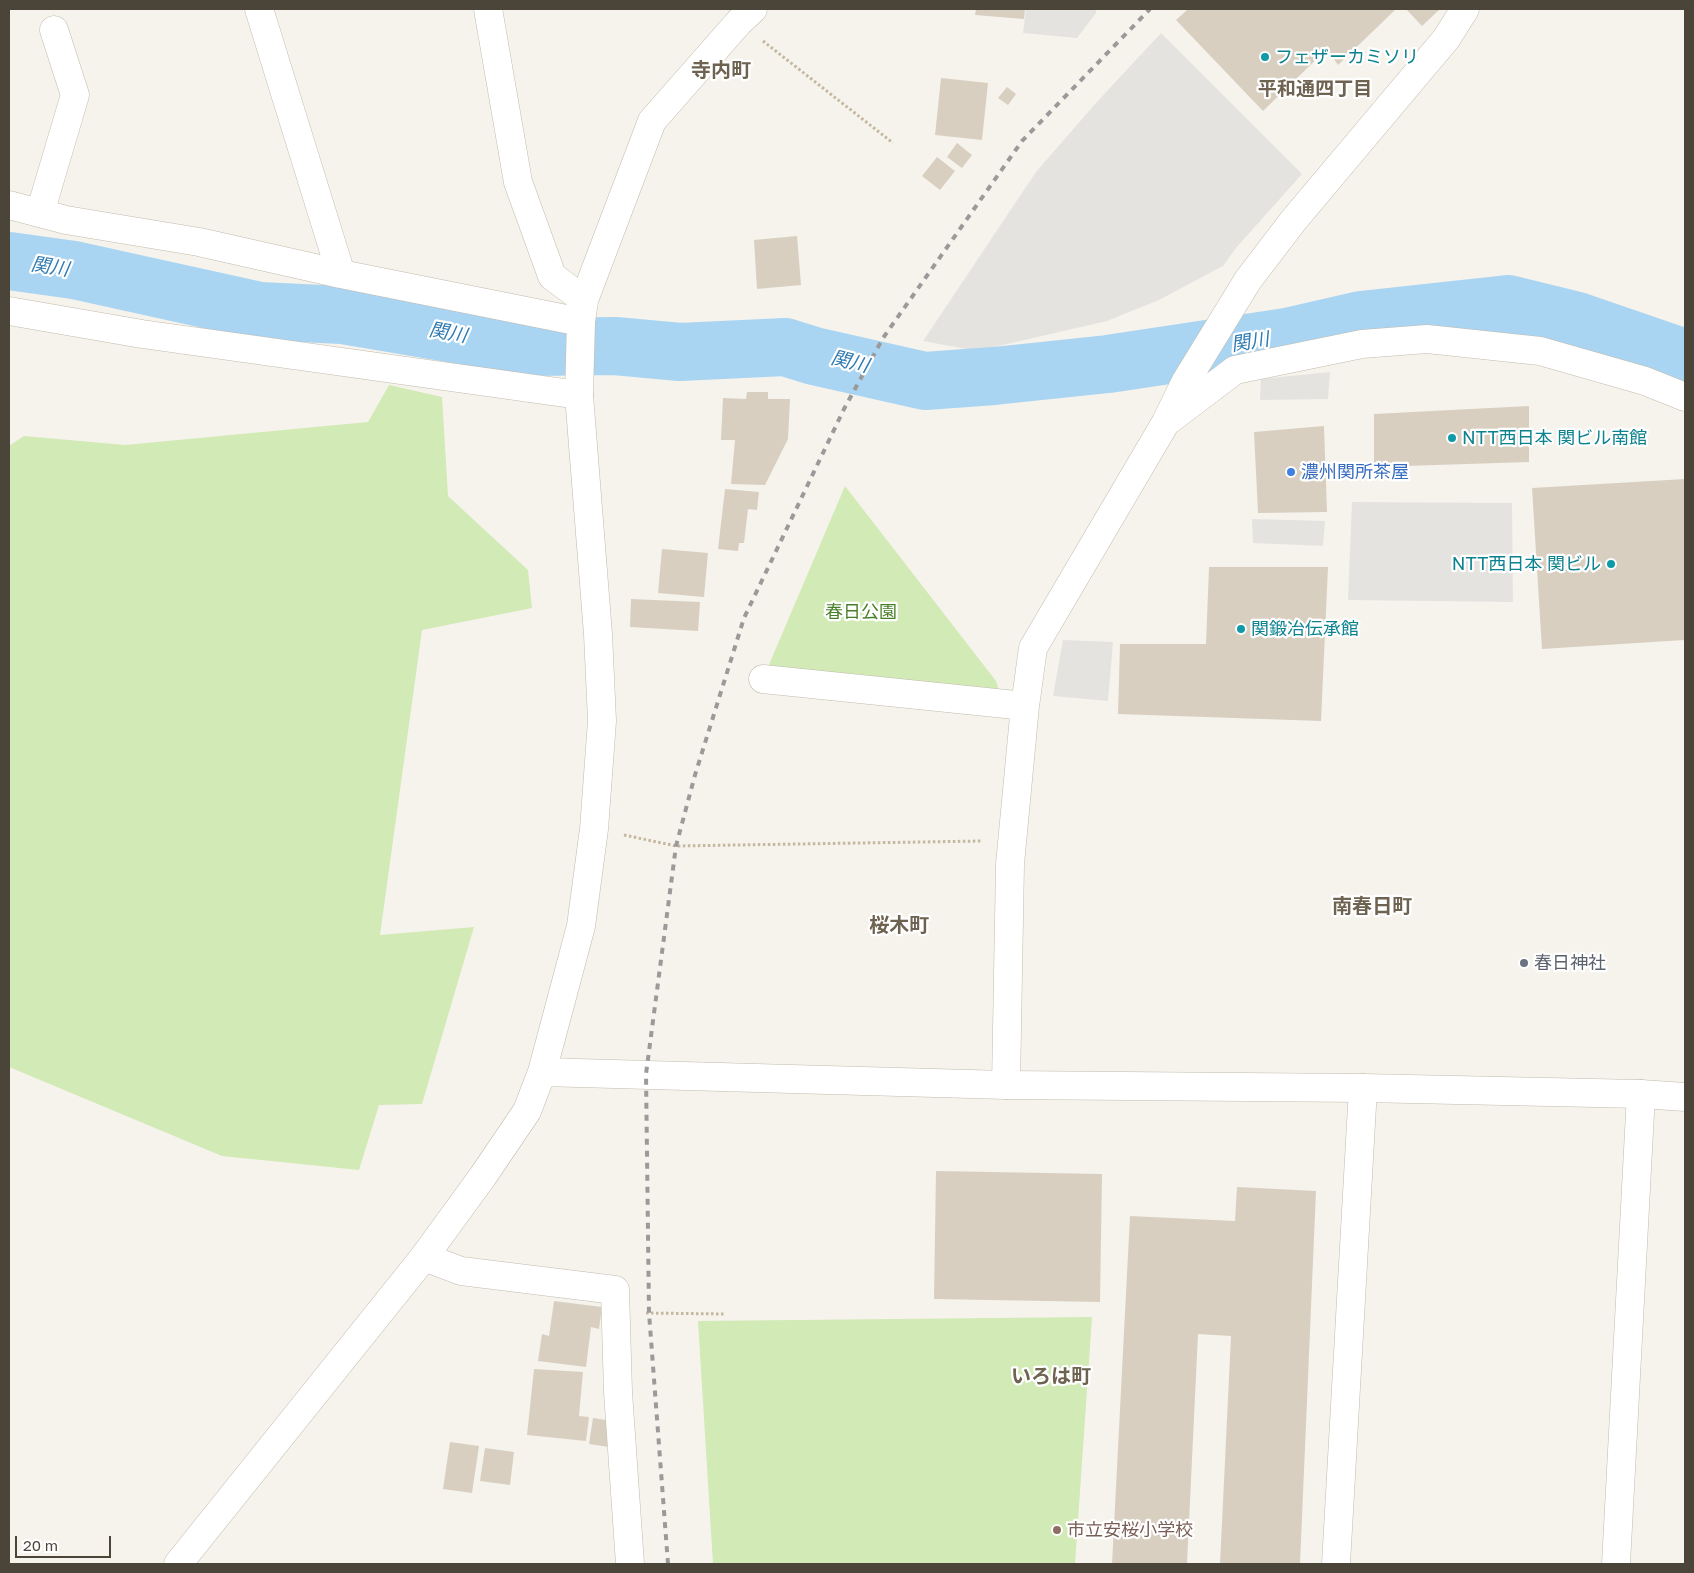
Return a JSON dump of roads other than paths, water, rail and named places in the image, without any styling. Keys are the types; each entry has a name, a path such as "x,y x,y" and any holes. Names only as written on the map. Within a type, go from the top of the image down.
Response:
{"street":[{"path":"259,9 341,274"},
{"path":"488,9 518,182 552,276 582,311"},
{"path":"1006,1085 1010,864 1025,706 1033,648 1166,422 1186,381 1248,280 1293,221 1446,39 1465,9"},
{"path":"178,1564 424,1257 483,1176 527,1111 542,1072 582,926 594,829 602,720 598,634 580,395 582,311 652,121 746,15"},
{"path":"40,213 75,95 54,30"},
{"path":"9,205 66,220 199,242 341,274 582,311"},
{"path":"9,311 142,334 580,395"},
{"path":"1166,422 1235,370 1362,344 1427,340 1540,351 1645,381 1685,396"},
{"path":"763,680 1025,706"},
{"path":"542,1072 1006,1085 1363,1088 1640,1094 1685,1097"},
{"path":"1336,1564 1363,1088"},
{"path":"1616,1564 1640,1094"},
{"path":"424,1257 461,1271 615,1290 618,1392 630,1564"}],"waterway":[{"name":"関川","path":"9,261 74,270 260,311 342,315 531,347 615,346 680,352 785,347 814,356 925,381 1108,364 1287,337 1361,320 1508,304 1577,321 1685,358"}],"railway":[{"path":"668,1564 649,1313 646,1074 676,846 695,775 744,618 844,409 883,338 1022,141 1150,9"}],"place":[{"name":"フェザーカミソリ","path":"1265,57"},
{"name":"NTT西日本 関ビル南館","path":"1452,438"},
{"name":"濃州関所茶屋","path":"1291,472"},
{"name":"NTT西日本 関ビル","path":"1611,564"},
{"name":"関鍛冶伝承館","path":"1241,629"},
{"name":"春日神社","path":"1524,963"},
{"name":"市立安桜小学校","path":"1057,1530"}],"district":[{"name":"寺内町","path":"721,71"},
{"name":"平和通四丁目","path":"1315,89"},
{"name":"南春日町","path":"1372,907"},
{"name":"桜木町","path":"899,926"},
{"name":"いろは町","path":"1051,1377"}],"park label":[{"name":"春日公園","path":"861,612"}]}
